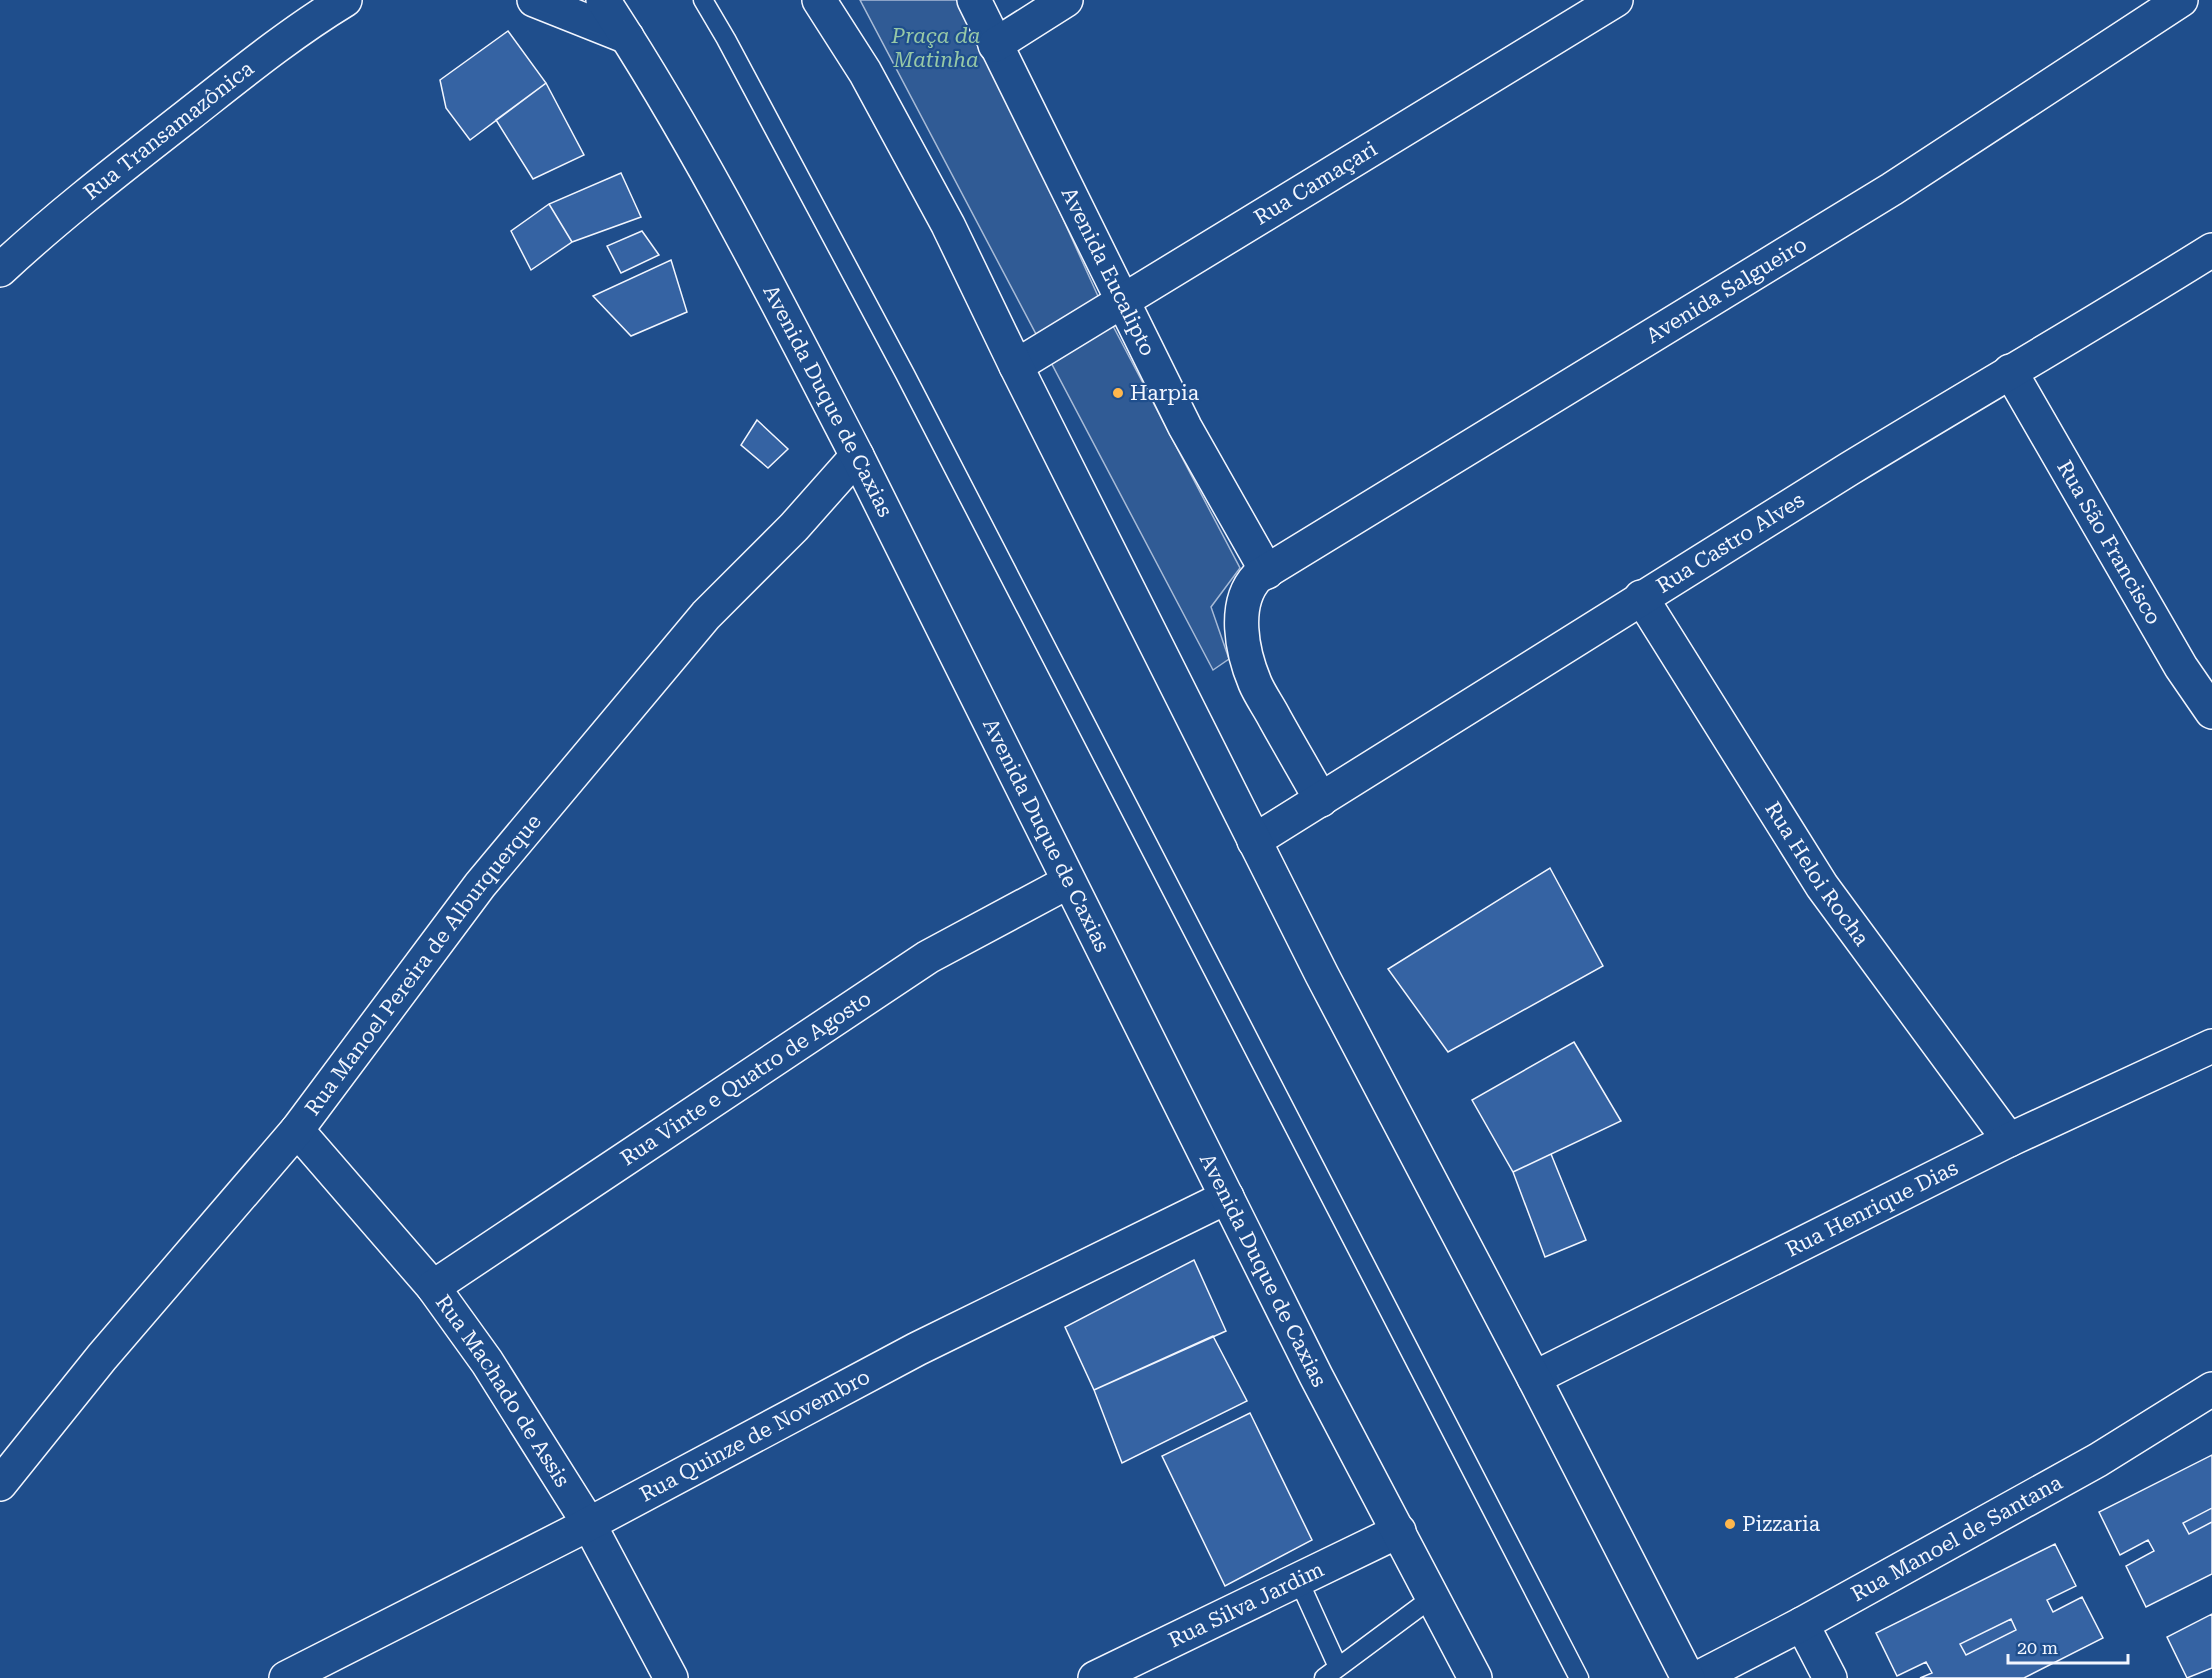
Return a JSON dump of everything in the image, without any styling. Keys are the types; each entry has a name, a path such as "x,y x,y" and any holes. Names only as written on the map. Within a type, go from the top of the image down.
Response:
{"main road":[{"name":"Rua Transamazônica","path":"0,270 32,240 223,88 309,21 345,0"},
{"path":"534,0 627,37"},
{"name":"Avenida Duque de Caxias","path":"603,0 683,128 857,456 1316,1376 1475,1678"},
{"path":"819,0 865,72 948,225 1016,366 1254,841 1688,1678"},
{"name":"Avenida Eucalipto","path":"974,0 1185,427 1268,572"},
{"path":"995,45 1066,0"},
{"name":"Rua Camaçari","path":"1016,366 1616,0"},
{"name":"Avenida Salgueiro","path":"1321,800 1255,683 1245,651 1242,624 1244,603 1248,587 1257,577 1892,189 2140,11 2181,0"},
{"name":"Rua Castro Alves","path":"1254,841 1641,597 2212,250"},
{"name":"Rua São Francisco","path":"2010,371 2181,667 2212,712"},
{"name":"Rua Manoel Pereira de Alburquerque","path":"0,1484 102,1357 297,1130 480,885 706,615 794,527 857,456"},
{"name":"Rua Heloi Rocha","path":"1641,597 1822,886 2009,1140"},
{"name":"Rua Vinte e Quatro de Agosto","path":"433,1287 928,957 1068,882"},
{"name":"Rua Henrique Dias","path":"1534,1378 2009,1140 2212,1046"},
{"name":"Rua Machado de Assis","path":"297,1130 433,1287 487,1362 589,1524 671,1678"},
{"name":"Rua Quinze de Novembro","path":"286,1678 589,1524 916,1349 1227,1197"},
{"name":"Rua Manoel de Santana","path":"1698,1678 1802,1624 2098,1460 2212,1389"},
{"name":"Rua Silva Jardim","path":"1095,1678 1399,1531"},
{"path":"1802,1624 1830,1678"}],"lane":[{"path":"703,0 916,395 1578,1678"},
{"path":"1299,1579 1331,1673 1432,1597"}],"shaded area":[{"name":"Praça da Matinha","path":"860,0 964,0 1102,305 1240,568 1211,607 1229,659 1213,670"}],"building":[{"path":"508,31 546,83 470,140 446,108 440,80"},
{"path":"546,83 584,155 533,179 496,120"},
{"path":"621,173 641,217 572,242 549,204"},
{"path":"549,204 572,242 531,270 511,231"},
{"path":"642,231 659,255 621,273 607,246"},
{"path":"671,260 687,312 631,336 593,296"},
{"path":"757,420 788,449 768,468 741,445"},
{"path":"1550,868 1603,966 1448,1052 1388,969"},
{"path":"1574,1042 1621,1121 1513,1172 1472,1100"},
{"path":"1551,1154 1586,1240 1545,1257 1513,1172"},
{"path":"1194,1260 1226,1331 1094,1390 1065,1327"},
{"path":"1213,1336 1247,1401 1122,1463 1094,1390"},
{"path":"1250,1413 1312,1540 1225,1586 1162,1456"},
{"path":"2212,1455 2212,1574 2146,1607 2126,1566 2154,1551 2148,1540 2120,1555 2099,1512"},
{"path":"2212,1508 2212,1522 2189,1534 2183,1523"},
{"path":"2055,1544 2076,1586 2047,1600 2053,1612 2082,1597 2103,1638 2024,1678 1920,1678 1932,1673 1926,1662 1897,1676 1876,1633"},
{"path":"2212,1614 2212,1668 2187,1678 2167,1637"},
{"path":"2011,1619 2016,1630 1966,1655 1960,1644"}],"place":[{"name":"Harpia","path":"1118,393"},
{"name":"Pizzaria","path":"1730,1524"}]}
